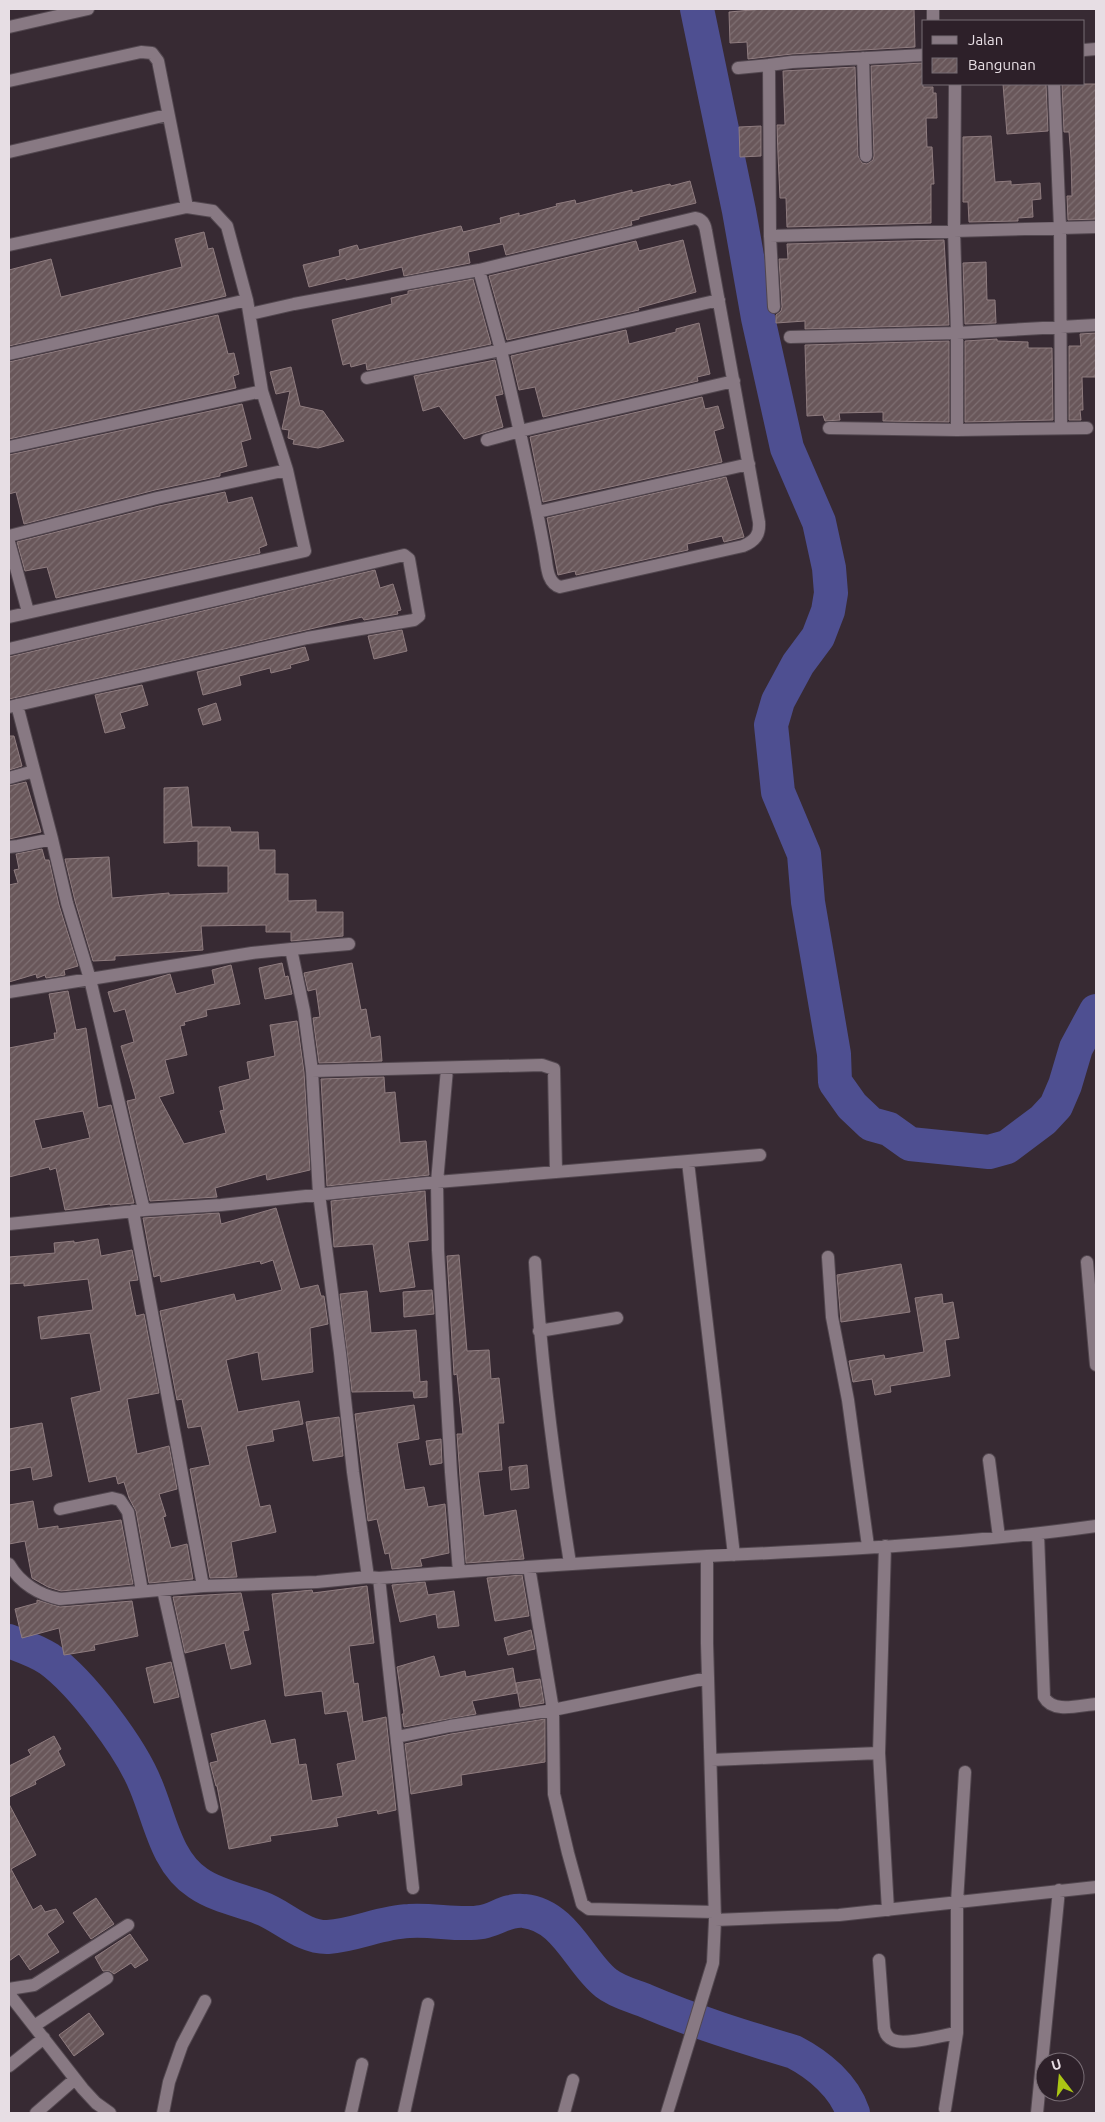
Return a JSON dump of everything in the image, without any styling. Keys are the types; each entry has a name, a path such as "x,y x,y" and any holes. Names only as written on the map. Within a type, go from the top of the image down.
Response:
{"street":[{"path":"9,27 88,9"},
{"path":"9,81 147,52 152,53 158,61 167,115 187,207"},
{"path":"738,68 792,62 922,55"},
{"path":"863,58 866,156"},
{"path":"769,65 770,236 774,307"},
{"path":"955,85 954,230 957,430"},
{"path":"1054,85 1060,227 1061,428"},
{"path":"9,152 167,115"},
{"path":"9,245 187,207 212,211 227,226 250,314 262,391 286,470 305,551 9,617"},
{"path":"250,314 294,304 480,270 697,218 705,226 749,464 759,522 759,534 749,544 724,550 560,587 553,583 549,573 520,431 480,270"},
{"path":"770,236 1096,227"},
{"path":"9,354 247,300"},
{"path":"367,378 501,350 719,300"},
{"path":"790,337 957,333 1096,325"},
{"path":"487,440 734,381"},
{"path":"9,447 262,391"},
{"path":"829,428 957,430 1087,428"},
{"path":"538,512 749,464"},
{"path":"9,536 157,498 286,470"},
{"path":"9,542 28,612"},
{"path":"9,649 404,554 409,559 419,607 419,616 414,620 307,638 13,706 34,771 67,903 90,979 138,1211 203,1586"},
{"path":"9,778 34,771"},
{"path":"9,846 52,839"},
{"path":"9,992 252,953 349,944"},
{"path":"291,949 304,1011 312,1071 319,1194 340,1353 353,1472 374,1577 387,1666 397,1737 413,1888"},
{"path":"312,1071 448,1069 542,1065 554,1070 556,1172"},
{"path":"448,1069 437,1182 438,1250 459,1572"},
{"path":"9,1224 138,1211 221,1206 437,1182 506,1178 760,1155"},
{"path":"688,1162 734,1555"},
{"path":"828,1257 832,1317 848,1400 868,1546"},
{"path":"535,1262 539,1331 552,1446 570,1563"},
{"path":"1087,1262 1096,1365"},
{"path":"539,1331 617,1318"},
{"path":"989,1460 999,1537"},
{"path":"60,1509 112,1498 120,1500 128,1512 142,1591"},
{"path":"9,1564 21,1580 47,1597 60,1599 203,1586 317,1582 570,1563 885,1546 1038,1534 1096,1526"},
{"path":"1038,1534 1044,1697 1047,1702 1058,1707 1096,1704"},
{"path":"885,1546 879,1753 888,1910"},
{"path":"667,2113 713,1963 714,1916 707,1556"},
{"path":"529,1567 554,1710 554,1794 582,1904 589,1909 714,1916 839,1915 1059,1890 1096,1888"},
{"path":"163,1590 212,1807"},
{"path":"397,1737 450,1726 554,1710 708,1678"},
{"path":"711,1760 879,1753"},
{"path":"945,2109 957,2033 957,1902 965,1772"},
{"path":"1037,2113 1059,1890"},
{"path":"9,1989 34,1984 128,1925"},
{"path":"879,1960 884,2028 888,2038 904,2042 957,2033"},
{"path":"34,2026 107,1978"},
{"path":"9,1994 75,2079 96,2103 110,2113"},
{"path":"163,2113 169,2082 182,2045 205,2001"},
{"path":"404,2113 428,2004"},
{"path":"9,2066 44,2038"},
{"path":"351,2113 362,2064"},
{"path":"36,2113 75,2079"},
{"path":"564,2113 573,2080"}],"building":[{"path":"763,9 914,9 915,47 792,54 748,59 747,42 730,43 729,12"},
{"path":"922,63 922,85 923,87 933,87 933,93 936,93 937,118 926,118 927,147 932,147 934,184 931,184 931,223 787,227 786,198 780,198 777,125 785,125 783,71 855,67 858,156 862,163 867,164 873,160 874,156 871,66"},
{"path":"1096,84 1096,219 1068,220 1067,196 1072,196 1071,158 1069,132 1064,132 1062,85"},
{"path":"1003,85 1046,85 1048,131 1007,134"},
{"path":"761,126 761,156 740,157 739,127"},
{"path":"991,136 995,182 1011,181 1011,185 1040,183 1041,199 1032,200 1033,217 1018,218 1018,221 969,222 968,202 963,202 963,137"},
{"path":"690,181 696,203 639,217 639,219 631,221 632,225 506,255 503,244 468,252 470,263 404,276 402,267 309,287 303,265 340,256 339,250 357,245 359,250 461,226 463,232 501,223 500,218 519,213 519,216 557,206 556,204 575,200 576,204 632,190 632,193"},
{"path":"204,232 208,249 213,248 226,296 9,346 9,270 51,259 61,297 182,267 175,239"},
{"path":"683,240 696,292 638,308 639,310 507,340 489,276 636,241 639,251"},
{"path":"944,240 949,325 805,329 805,321 776,323 776,315 781,311 782,307 779,259 788,259 787,244"},
{"path":"986,262 987,300 995,300 996,323 965,324 963,263"},
{"path":"473,279 491,344 367,370 366,363 351,367 350,363 343,365 332,320 392,304 391,298 408,294 408,291"},
{"path":"218,315 228,354 234,353 239,374 233,376 236,388 9,439 9,362"},
{"path":"699,323 710,374 697,377 698,381 543,417 535,387 519,390 511,356 626,330 629,344 676,332 676,329"},
{"path":"1096,333 1096,377 1082,377 1083,410 1080,410 1081,420 1069,420 1069,346 1081,346 1080,334"},
{"path":"997,339 997,341 1028,342 1028,348 1052,348 1053,420 965,422 965,341"},
{"path":"949,341 949,422 883,421 883,412 839,413 840,420 825,421 823,415 807,416 805,345"},
{"path":"495,360 503,394 495,396 503,427 464,439 439,406 423,411 414,376"},
{"path":"291,367 300,406 323,411 344,441 318,448 293,444 294,440 288,438 289,430 282,429 290,391 276,394 270,372"},
{"path":"702,397 705,409 718,406 724,428 714,431 722,462 543,502 530,437"},
{"path":"242,404 251,439 241,442 247,466 220,473 220,476 155,490 24,524 16,492 9,494 9,455"},
{"path":"726,477 744,537 724,542 722,536 687,544 688,550 576,575 575,571 558,575 547,518"},
{"path":"225,492 228,503 252,497 267,545 259,548 260,553 56,598 47,567 25,571 17,542 159,506"},
{"path":"375,570 380,588 393,584 401,610 397,611 398,614 364,620 362,617 9,699 9,657"},
{"path":"402,630 407,651 374,659 368,636"},
{"path":"305,647 309,660 290,665 291,668 271,673 270,668 239,676 241,685 203,695 197,672"},
{"path":"142,685 148,705 120,713 125,728 105,733 95,695"},
{"path":"216,703 221,720 203,725 198,709"},
{"path":"9,736 14,736 22,766 9,770"},
{"path":"26,782 41,832 9,839 9,786"},
{"path":"188,787 192,827 230,827 231,832 258,832 259,850 275,850 275,874 288,874 288,901 316,900 316,912 343,912 343,936 291,941 291,932 266,932 266,925 201,926 203,950 115,956 115,960 93,961 65,859 109,857 112,898 169,893 169,895 228,893 228,866 198,866 198,841 164,843 164,788"},
{"path":"42,849 45,860 49,860 59,905 78,966 64,970 65,975 46,978 45,975 37,978 36,974 9,982 9,885 18,883 14,870 19,869 16,854"},
{"path":"282,963 285,977 288,976 292,994 265,999 259,968"},
{"path":"352,963 361,1010 366,1009 371,1038 380,1036 382,1061 319,1063 313,1018 320,1017 316,989 308,991 304,973"},
{"path":"231,965 240,1004 206,1010 207,1016 184,1022 185,1025 180,1026 187,1055 165,1060 174,1093 159,1097 184,1144 226,1133 220,1111 224,1110 219,1087 250,1079 247,1062 275,1056 270,1025 297,1021 304,1072 310,1170 267,1180 266,1174 215,1188 217,1197 150,1201 127,1101 136,1099 121,1046 134,1042 125,1009 114,1012 108,992 170,974 176,994 215,984 212,970"},
{"path":"68,991 76,1030 86,1028 98,1108 111,1105 134,1203 65,1210 56,1168 50,1170 49,1167 9,1177 9,1048 55,1039 54,1033 57,1033 49,994","holes":["83,1111 90,1138 42,1149 34,1120"]},
{"path":"384,1077 385,1093 395,1092 400,1143 426,1141 429,1175 327,1186 321,1079"},
{"path":"425,1191 428,1240 408,1242 415,1287 380,1292 373,1244 334,1247 331,1201"},
{"path":"276,1208 300,1289 318,1285 321,1296 324,1296 328,1324 310,1328 313,1372 262,1380 258,1352 226,1360 238,1412 299,1401 303,1424 272,1430 274,1441 246,1446 260,1507 270,1505 276,1532 231,1542 237,1577 210,1578 190,1469 210,1465 201,1426 188,1428 182,1399 177,1400 160,1311 234,1294 236,1301 282,1290 273,1260 261,1264 260,1261 161,1282 160,1275 154,1277 143,1218 219,1213 221,1224"},
{"path":"98,1239 101,1256 132,1250 138,1280 129,1281 136,1316 144,1314 159,1393 127,1399 137,1454 169,1446 177,1489 159,1494 166,1516 163,1517 171,1548 187,1544 193,1579 149,1583 136,1511 124,1482 118,1484 116,1476 89,1482 71,1398 101,1391 90,1333 41,1339 38,1317 93,1310 88,1279 24,1286 24,1283 9,1284 9,1257 55,1253 54,1243 74,1241 74,1243"},
{"path":"459,1255 467,1351 489,1350 491,1379 499,1378 504,1423 498,1423 502,1470 478,1472 484,1516 516,1510 524,1559 466,1563 457,1434 463,1434 457,1374 454,1375 447,1256"},
{"path":"901,1264 910,1312 841,1322 837,1275"},
{"path":"432,1290 434,1314 404,1317 403,1292"},
{"path":"367,1291 371,1333 416,1330 420,1382 427,1381 427,1397 414,1398 413,1391 352,1392 340,1294"},
{"path":"942,1294 943,1304 953,1302 959,1338 945,1340 950,1376 890,1386 891,1392 875,1395 872,1379 853,1382 849,1361 884,1355 885,1359 924,1352 915,1298"},
{"path":"414,1405 419,1439 397,1443 405,1490 424,1487 428,1507 445,1504 449,1553 420,1559 422,1566 392,1569 389,1553 385,1554 377,1519 368,1521 355,1414"},
{"path":"339,1417 343,1456 313,1461 306,1422"},
{"path":"42,1423 52,1476 33,1480 31,1467 9,1471 9,1429"},
{"path":"441,1439 442,1463 430,1465 426,1441"},
{"path":"527,1465 529,1488 511,1490 509,1467"},
{"path":"33,1501 38,1529 58,1526 58,1529 121,1520 133,1584 61,1591 48,1587 32,1578 25,1541 9,1544 9,1505"},
{"path":"522,1575 529,1616 495,1621 487,1578"},
{"path":"425,1582 428,1595 454,1591 459,1626 438,1628 436,1614 400,1622 392,1585"},
{"path":"367,1586 374,1643 349,1646 354,1684 358,1683 363,1722 386,1717 396,1810 378,1814 377,1810 336,1818 338,1826 270,1836 271,1841 229,1849 217,1786 210,1763 218,1761 211,1734 265,1720 271,1744 295,1739 299,1765 306,1764 312,1801 343,1796 337,1764 356,1760 347,1711 325,1714 322,1691 285,1696 272,1594 312,1590 313,1593"},
{"path":"241,1593 249,1630 243,1631 251,1664 231,1669 225,1643 185,1653 173,1597"},
{"path":"37,1600 60,1607 132,1601 138,1636 94,1645 95,1650 64,1655 59,1628 22,1638 15,1609 37,1603"},
{"path":"531,1630 535,1649 508,1655 504,1638"},
{"path":"434,1656 440,1677 465,1671 466,1677 513,1668 517,1693 472,1701 476,1714 404,1727 402,1714 404,1714 397,1667"},
{"path":"171,1662 179,1697 154,1703 146,1668"},
{"path":"540,1679 544,1703 520,1707 516,1683"},
{"path":"545,1719 545,1762 461,1775 462,1785 411,1794 405,1744 451,1734"},
{"path":"54,1736 61,1749 58,1751 65,1765 35,1781 36,1784 9,1797 9,1766 31,1755 28,1750"},
{"path":"9,1804 36,1855 11,1869 33,1910 41,1905 45,1912 56,1909 64,1922 47,1934 59,1952 30,1970 19,1954 9,1961"},
{"path":"96,1898 114,1924 91,1939 73,1913"},
{"path":"130,1934 148,1960 135,1968 131,1963 114,1974 110,1971 103,1971 95,1957"},
{"path":"89,2013 104,2034 74,2056 59,2035"}],"waterway":[{"path":"697,9 739,211 758,318 787,448 819,522 829,568 831,593 828,611 818,637 798,664 778,701 771,725 778,792 804,854 808,902 834,1054 835,1082 852,1106 871,1124 889,1129 910,1144 989,1152 1007,1147 1043,1120 1056,1106 1065,1085 1076,1048 1096,1011"},
{"path":"9,1641 49,1659 76,1684 104,1717 139,1771 165,1839 178,1864 187,1874 205,1887 221,1895 261,1908 310,1934 328,1937 399,1922 473,1923 487,1921 513,1911 538,1914 561,1930 588,1964 610,1986 701,2022 794,2052 813,2063 830,2077 844,2094 853,2113"}]}
